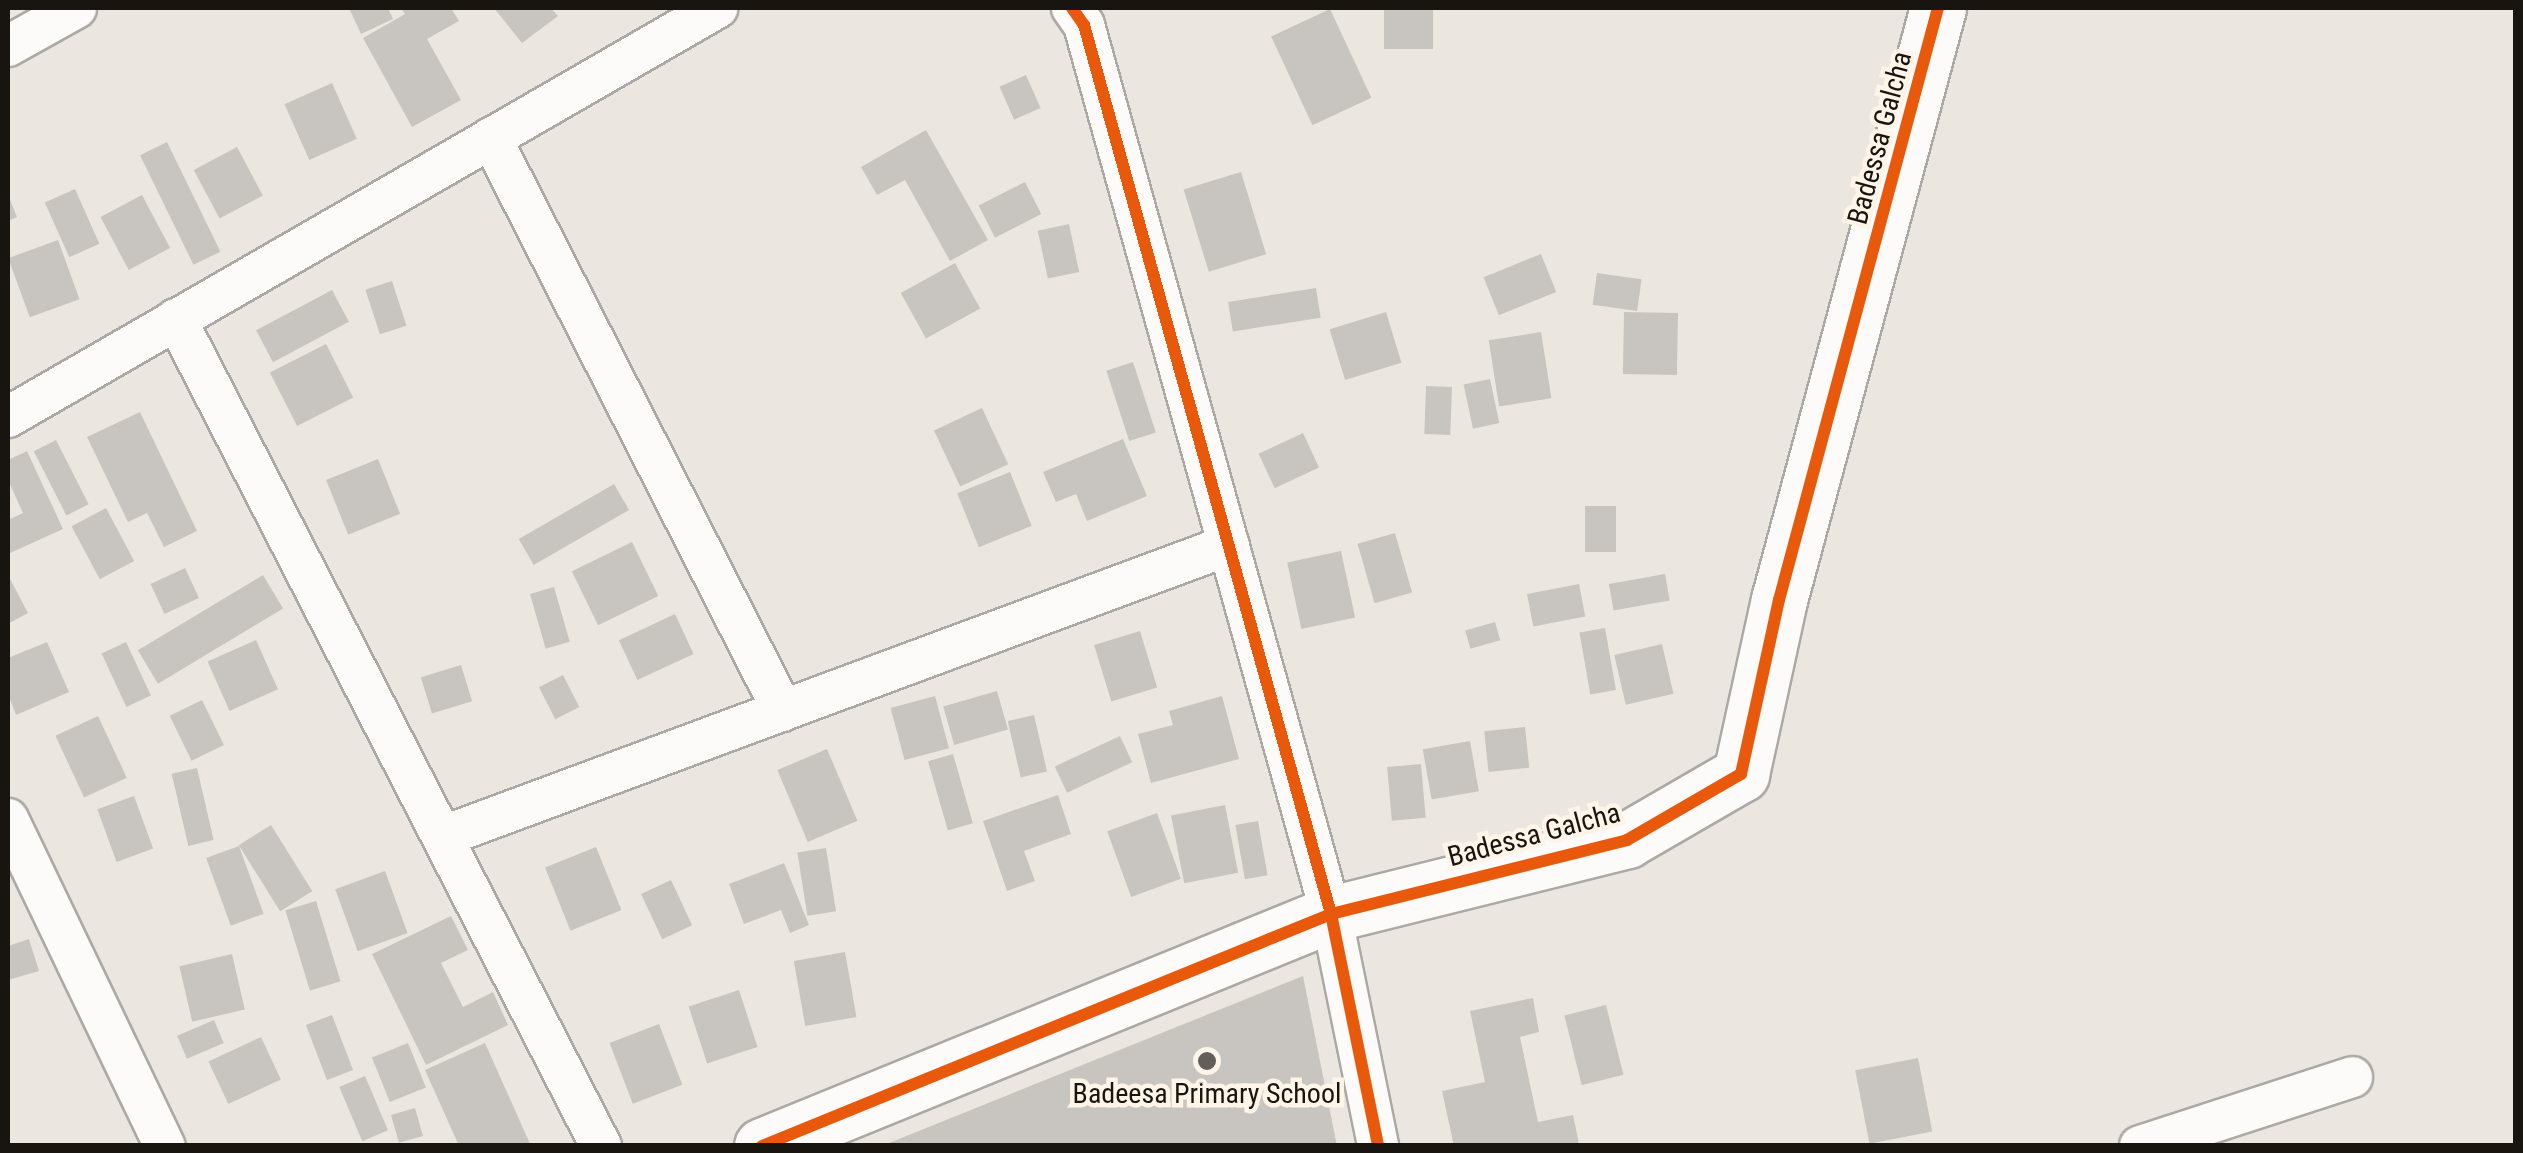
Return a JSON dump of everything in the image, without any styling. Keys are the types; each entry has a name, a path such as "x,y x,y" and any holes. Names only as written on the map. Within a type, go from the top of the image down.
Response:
{"street":[{"path":"8,46 76,8"},
{"path":"8,416 718,8"},
{"path":"1072,8 1084,25 1331,914 1378,1146"},
{"name":"Badessa Galcha","path":"762,1146 1331,914 1627,840 1741,774 1780,600 1938,8"},
{"path":"490,138 783,711"},
{"path":"176,319 601,1146"},
{"path":"444,836 1228,545"},
{"path":"8,819 165,1146"},
{"path":"2140,1146 2352,1076"}],"building":[{"path":"349,8 388,8 393,19 361,34"},
{"path":"401,8 451,8 459,21 427,39 461,100 412,127 363,38 405,14"},
{"path":"494,8 551,8 558,16 522,43"},
{"path":"1384,8 1433,8 1433,49 1384,49"},
{"path":"1330,9 1371,98 1313,125 1271,36"},
{"path":"1026,75 1041,108 1014,120 1000,87"},
{"path":"332,83 357,139 309,160 284,104"},
{"path":"926,130 988,240 950,261 905,180 877,195 861,167"},
{"path":"167,142 220,252 194,265 140,155"},
{"path":"237,147 263,196 220,219 194,170"},
{"path":"1241,172 1266,254 1209,272 1184,190"},
{"path":"1025,182 1041,214 995,238 979,206"},
{"path":"75,189 99,244 69,257 45,202"},
{"path":"8,195 17,217 8,221"},
{"path":"142,195 170,248 129,270 101,217"},
{"path":"1069,224 1079,272 1048,279 1038,231"},
{"path":"58,240 80,299 30,317 8,258"},
{"path":"1541,254 1556,292 1499,315 1484,277"},
{"path":"955,263 980,308 926,339 901,293"},
{"path":"1597,273 1642,279 1637,311 1593,305"},
{"path":"392,281 407,326 380,334 365,290"},
{"path":"1316,288 1321,318 1233,332 1228,302"},
{"path":"332,290 349,322 273,362 256,330"},
{"path":"1386,312 1401,363 1345,380 1330,329"},
{"path":"1624,312 1678,313 1677,375 1623,374"},
{"path":"1541,332 1551,398 1499,406 1489,340"},
{"path":"326,344 353,397 297,426 270,373"},
{"path":"1133,362 1156,432 1129,441 1106,371"},
{"path":"1490,379 1499,423 1473,429 1464,385"},
{"path":"1426,386 1452,387 1450,435 1424,434"},
{"path":"982,408 1008,464 960,487 934,430"},
{"path":"140,412 197,531 164,547 147,513 128,522 87,437"},
{"path":"1303,433 1319,467 1275,488 1259,454"},
{"path":"1123,439 1147,496 1087,521 1076,494 1056,502 1043,472"},
{"path":"56,440 89,504 66,516 34,451"},
{"path":"27,451 63,529 8,554 8,520 23,513 8,480 8,460"},
{"path":"378,459 400,514 348,535 326,480"},
{"path":"1010,472 1032,526 979,547 957,493"},
{"path":"614,484 629,510 534,565 519,539"},
{"path":"1585,506 1616,506 1616,552 1585,552"},
{"path":"106,508 134,561 100,579 72,526"},
{"path":"1395,533 1412,593 1375,603 1358,544"},
{"path":"632,542 658,596 598,625 572,571"},
{"path":"1341,551 1355,618 1301,629 1287,562"},
{"path":"185,568 199,598 165,614 151,584"},
{"path":"1665,574 1670,601 1614,610 1609,584"},
{"path":"8,575 28,613 8,624"},
{"path":"263,575 283,608 158,684 138,650"},
{"path":"1579,584 1585,616 1533,627 1527,594"},
{"path":"554,587 570,642 546,649 530,594"},
{"path":"675,614 694,654 637,680 619,640"},
{"path":"1495,622 1500,640 1470,649 1465,631"},
{"path":"1605,628 1616,690 1590,695 1579,633"},
{"path":"1140,631 1157,687 1111,701 1094,645"},
{"path":"256,640 278,689 230,711 208,662"},
{"path":"47,642 69,692 16,715 8,694 8,658"},
{"path":"126,642 151,695 126,707 102,653"},
{"path":"1662,644 1673,694 1626,705 1614,655"},
{"path":"461,665 472,701 432,714 421,677"},
{"path":"563,675 579,707 555,719 539,687"},
{"path":"997,691 1008,729 954,745 943,706"},
{"path":"935,696 949,748 905,760 891,708"},
{"path":"1222,696 1239,759 1151,783 1138,734 1173,725 1169,711"},
{"path":"202,700 224,745 192,761 170,716"},
{"path":"1034,715 1047,772 1021,778 1008,721"},
{"path":"98,716 127,778 84,797 55,736"},
{"path":"1525,727 1529,768 1489,772 1484,731"},
{"path":"1120,736 1132,762 1067,793 1055,766"},
{"path":"1470,741 1479,791 1432,800 1423,749"},
{"path":"827,749 857,821 808,842 777,770"},
{"path":"953,754 973,823 948,830 928,761"},
{"path":"1421,764 1426,818 1392,821 1387,767"},
{"path":"197,768 214,840 188,846 172,774"},
{"path":"1058,795 1071,834 1024,851 1035,881 1007,891 983,821"},
{"path":"134,796 153,849 117,862 97,809"},
{"path":"1225,805 1238,873 1184,883 1171,815"},
{"path":"1157,813 1181,879 1131,897 1107,831"},
{"path":"1258,821 1268,875 1245,879 1235,825"},
{"path":"271,825 312,891 280,911 239,845"},
{"path":"239,846 264,914 231,926 206,858"},
{"path":"596,847 621,910 570,931 545,868"},
{"path":"826,848 836,911 807,916 797,853"},
{"path":"784,863 809,925 790,933 781,910 744,924 729,884"},
{"path":"385,871 408,933 358,951 335,889"},
{"path":"671,880 692,925 662,939 641,894"},
{"path":"316,901 341,981 310,991 285,910"},
{"path":"451,916 468,950 441,963 463,1007 493,992 508,1025 426,1065 372,954"},
{"path":"29,939 39,971 8,980 8,946"},
{"path":"845,952 856,1017 805,1026 794,961"},
{"path":"232,954 245,1010 192,1022 179,966"},
{"name":"Badeesa Primary School","path":"1303,976 1337,1146 884,1146 884,1145"},
{"path":"739,990 758,1047 707,1063 689,1006"},
{"path":"1533,998 1539,1032 1520,1037 1538,1122 1573,1115 1579,1144 1454,1146 1442,1091 1485,1082 1470,1011"},
{"path":"1606,1005 1623,1075 1582,1085 1564,1015"},
{"path":"332,1015 353,1070 327,1080 306,1025"},
{"path":"214,1020 224,1043 187,1059 177,1036"},
{"path":"659,1024 682,1085 633,1104 610,1043"},
{"path":"261,1037 281,1080 228,1104 208,1062"},
{"path":"408,1043 426,1088 390,1102 372,1058"},
{"path":"485,1043 531,1146 459,1146 425,1070"},
{"path":"1918,1058 1932,1132 1869,1144 1855,1070"},
{"path":"365,1076 388,1130 362,1141 339,1087"},
{"path":"415,1108 423,1136 399,1143 391,1115"}],"cycle path":[{"path":"1072,8 1084,25 1331,914 1378,1146"},
{"path":"762,1146 1331,914 1627,840 1741,774 1779,600 1938,8"}],"place":[{"name":"Badeesa Primary School","path":"1207,1061"}]}
